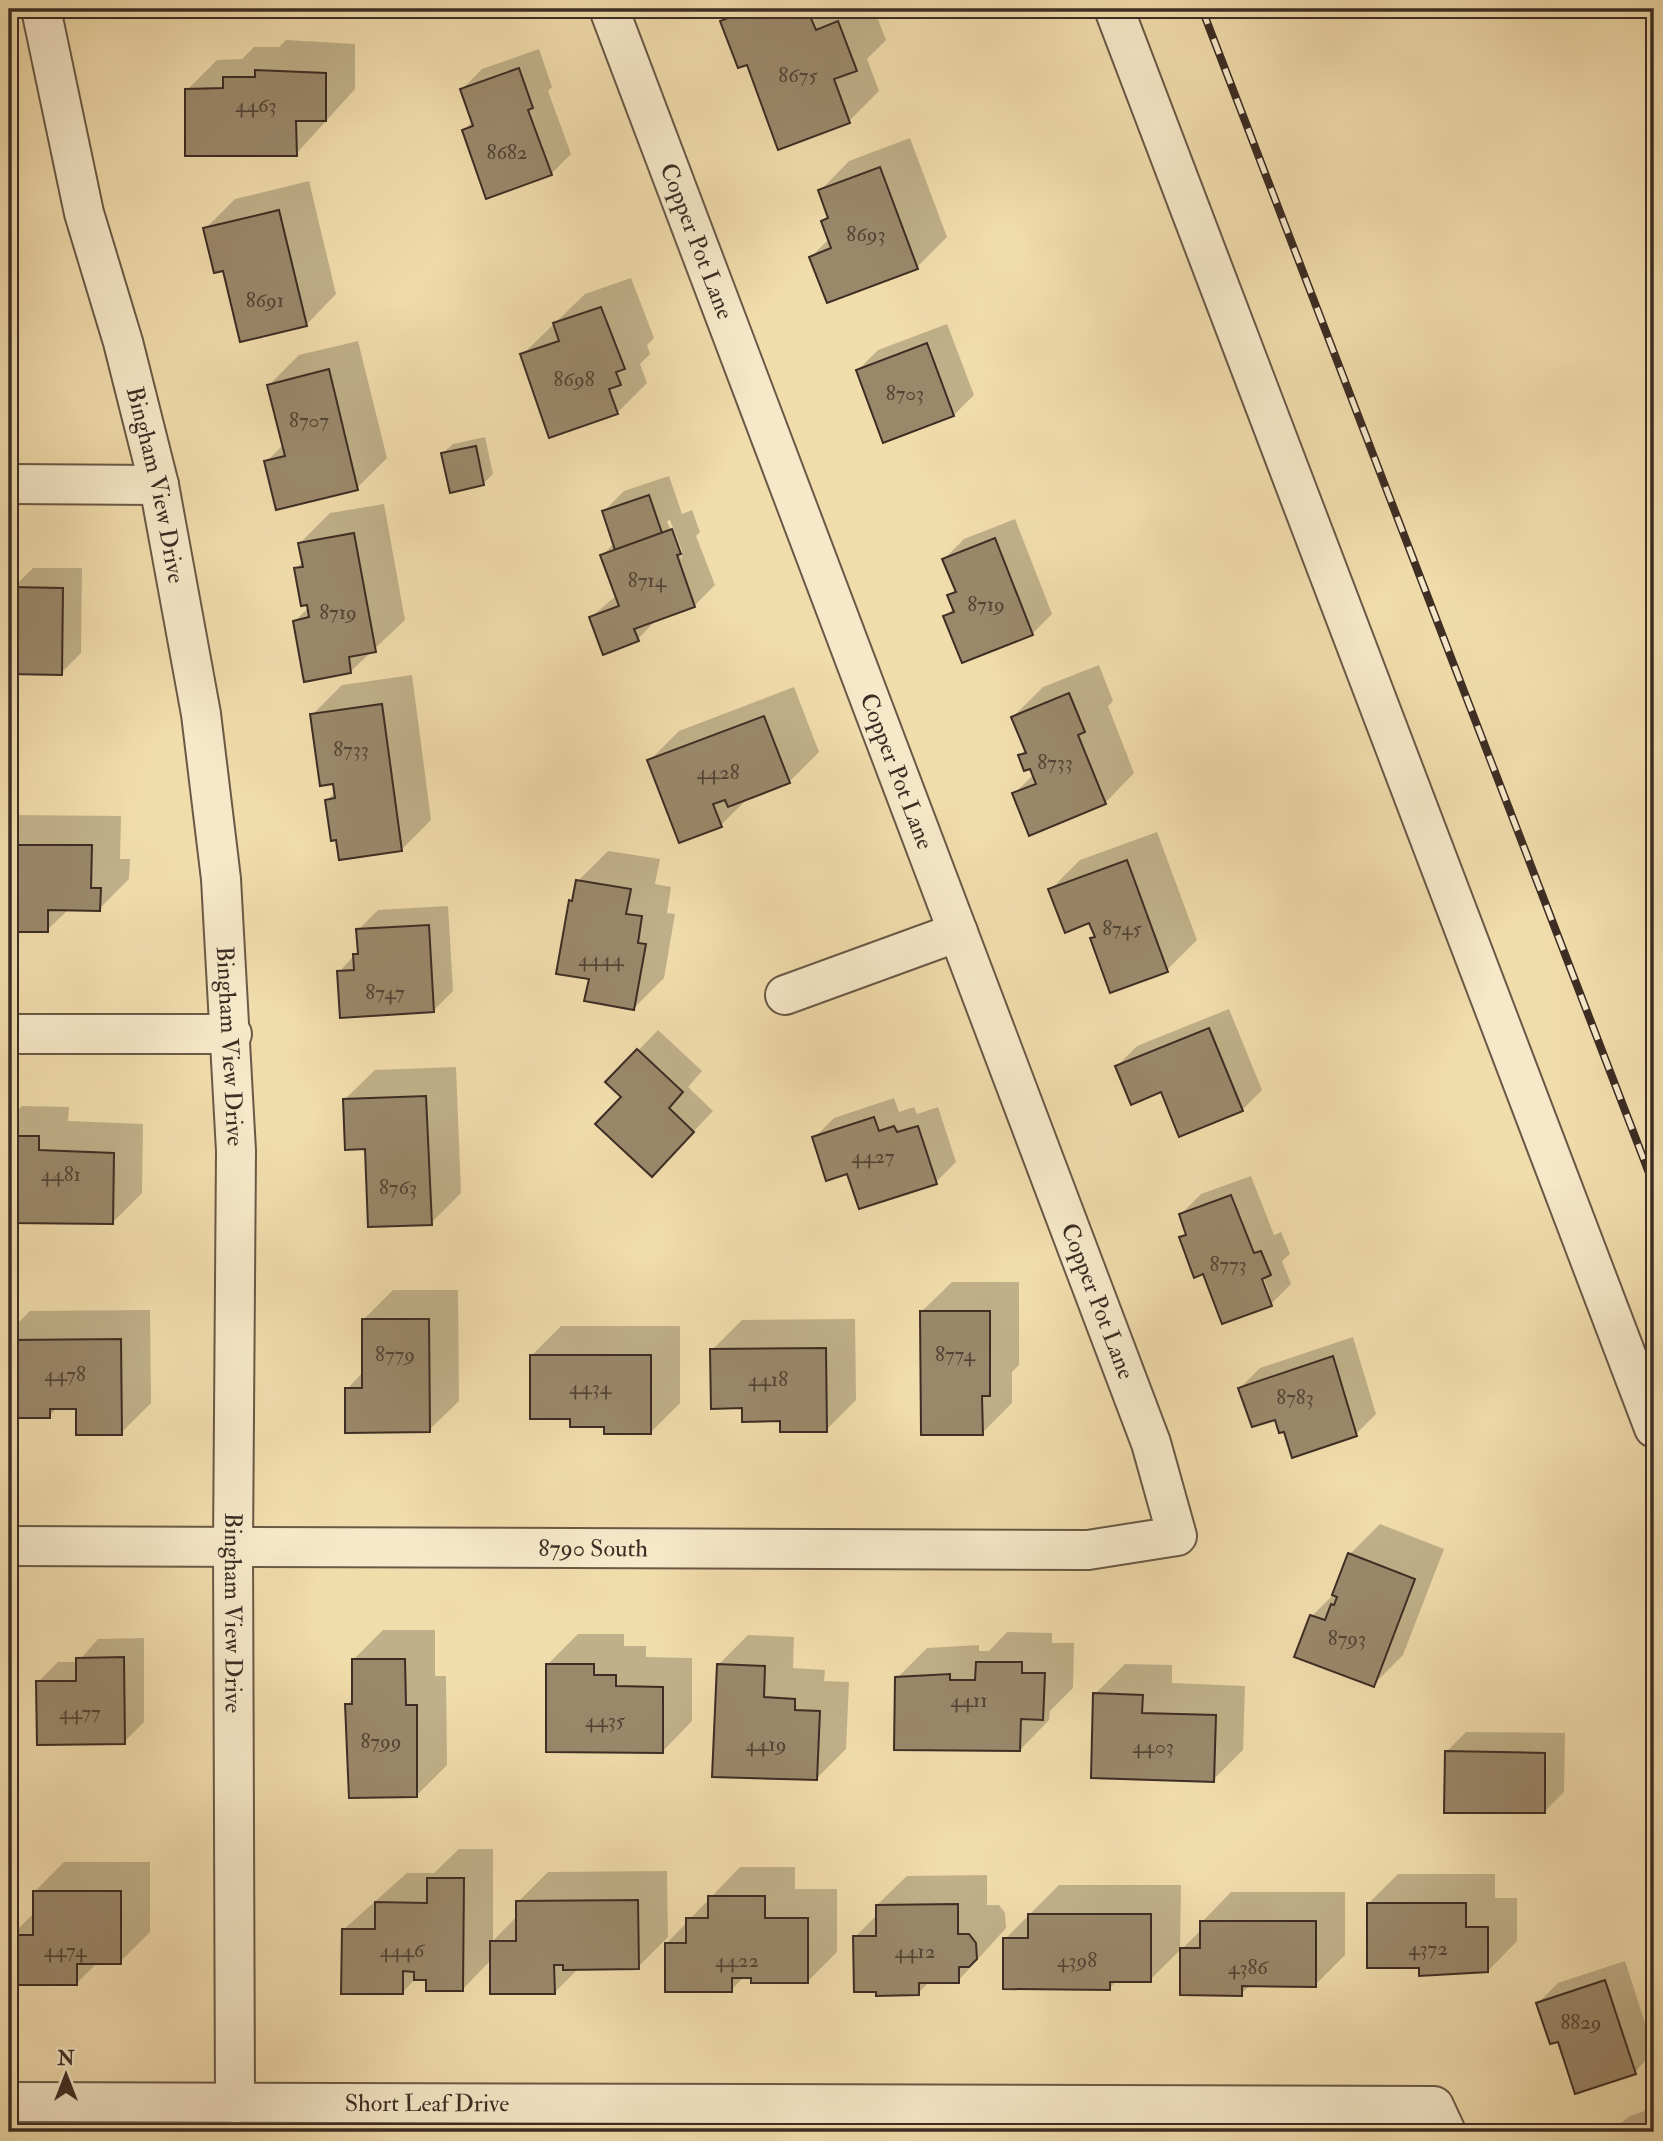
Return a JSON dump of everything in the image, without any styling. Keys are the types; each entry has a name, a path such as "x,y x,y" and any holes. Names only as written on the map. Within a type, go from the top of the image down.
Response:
{"street":[{"name":"Bingham View Drive","path":"41,9 84,213 123,342 159,485 201,714 220,879 232,1034 236,1151 233,1547 235,2103"},
{"name":"Copper Pot Lane","path":"609,9 1151,1443 1177,1536"},
{"path":"1114,9 1654,1429"},
{"path":"9,484 159,485"},
{"path":"786,995 958,932"},
{"path":"9,1034 232,1034"},
{"name":"8790 South","path":"9,1546 1088,1550 1177,1536"},
{"name":"Short Leaf Drive","path":"9,2102 235,2103 334,2118 1440,2119"}],"building":[{"path":"751,9 807,9 816,30 838,21 857,71 834,79 850,123 778,150 747,65 738,68 720,21"},
{"path":"519,68 533,108 528,110 552,175 486,199 462,130 473,126 460,89"},
{"path":"255,70 326,73 326,121 296,121 297,156 185,156 185,89 223,88 223,77 255,77"},
{"path":"880,167 918,269 827,303 809,257 831,248 821,221 828,218 818,190"},
{"path":"279,210 307,326 240,342 223,271 214,273 203,228"},
{"path":"601,307 625,369 616,372 621,385 609,389 618,414 549,438 520,354 559,341 553,323"},
{"path":"927,343 954,416 883,443 856,370"},
{"path":"329,369 358,490 276,510 264,461 285,456 267,385"},
{"path":"476,446 484,485 450,493 441,453"},
{"path":"649,495 662,533 615,550 602,511"},
{"path":"672,529 681,554 677,555 695,607 634,629 639,641 603,655 589,617 619,606 600,555"},
{"path":"354,533 376,652 349,657 351,673 304,682 293,621 309,617 307,605 301,606 294,568 303,567 298,543"},
{"path":"995,538 1033,635 962,663 943,616 954,612 947,595 956,592 942,559"},
{"path":"11,587 63,588 62,675 9,674"},
{"path":"1069,693 1085,732 1078,735 1106,804 1029,836 1012,793 1036,784 1030,769 1024,771 1018,755 1026,753 1011,717"},
{"path":"382,704 402,851 339,860 336,840 331,841 325,800 335,798 333,784 320,786 310,714"},
{"path":"764,716 790,783 728,807 725,800 713,804 722,827 679,843 647,760"},
{"path":"9,845 92,845 91,888 101,888 100,911 48,910 48,932 9,932"},
{"path":"1127,860 1168,972 1110,993 1090,938 1095,937 1089,923 1065,933 1048,889"},
{"path":"576,880 631,889 626,914 642,916 638,943 646,944 634,1010 584,1001 589,979 556,974 569,900 572,901"},
{"path":"429,925 434,1012 340,1018 337,971 354,970 353,954 358,954 356,929"},
{"path":"1209,1028 1243,1111 1179,1137 1161,1092 1131,1105 1115,1066"},
{"path":"637,1049 683,1092 669,1108 694,1132 652,1177 595,1124 621,1097 605,1082"},
{"path":"426,1096 432,1225 368,1227 365,1149 345,1150 343,1099"},
{"path":"874,1117 879,1131 894,1126 897,1132 918,1126 937,1184 859,1209 847,1174 826,1181 812,1137"},
{"path":"9,1136 39,1136 39,1150 114,1153 113,1224 9,1223"},
{"path":"1231,1195 1254,1253 1261,1251 1271,1275 1262,1279 1272,1306 1222,1324 1203,1274 1194,1278 1179,1237 1186,1235 1179,1214"},
{"path":"920,1311 990,1311 990,1396 982,1396 983,1435 921,1435"},
{"path":"362,1319 429,1319 430,1432 345,1433 345,1388 362,1388"},
{"path":"121,1339 122,1435 76,1435 76,1409 50,1409 50,1418 9,1418 9,1340"},
{"path":"826,1348 827,1432 780,1432 780,1421 742,1422 742,1408 711,1409 710,1349"},
{"path":"530,1355 651,1355 651,1434 604,1434 604,1427 570,1427 570,1419 530,1419"},
{"path":"1333,1356 1357,1436 1292,1458 1284,1432 1279,1433 1275,1420 1252,1427 1238,1388"},
{"path":"1348,1553 1415,1579 1374,1687 1294,1657 1310,1615 1325,1620 1331,1604 1334,1605 1337,1597 1332,1595"},
{"path":"124,1657 125,1744 37,1745 36,1681 76,1681 76,1658"},
{"path":"352,1659 405,1659 406,1705 417,1705 417,1797 349,1798 345,1704 352,1704"},
{"path":"976,1662 1022,1662 1022,1673 1045,1673 1043,1720 1021,1719 1020,1751 894,1750 895,1677 950,1674 950,1680 975,1680"},
{"path":"546,1664 594,1664 594,1675 616,1675 616,1686 663,1687 663,1753 546,1752"},
{"path":"717,1664 765,1666 764,1697 795,1699 795,1710 820,1711 817,1780 712,1777"},
{"path":"1093,1693 1143,1695 1142,1713 1216,1715 1214,1782 1091,1778"},
{"path":"1445,1751 1545,1753 1545,1813 1444,1813"},
{"path":"427,1878 464,1878 463,1991 426,1991 426,1980 414,1980 414,1972 403,1971 403,1994 341,1994 342,1929 375,1929 375,1902 427,1903"},
{"path":"33,1891 121,1891 121,1964 77,1964 77,1985 9,1985 9,1935 33,1935"},
{"path":"708,1896 765,1896 765,1918 808,1918 808,1983 751,1983 751,1978 732,1978 732,1992 665,1992 665,1943 686,1943 686,1918 708,1918"},
{"path":"638,1900 639,1969 563,1970 563,1965 554,1965 555,1994 490,1994 490,1941 516,1941 516,1901"},
{"path":"1367,1903 1466,1903 1466,1927 1488,1927 1488,1972 1419,1976 1419,1968 1367,1968"},
{"path":"958,1904 958,1934 969,1934 976,1943 977,1959 969,1967 959,1967 959,1983 919,1983 919,1995 876,1996 876,1992 854,1992 853,1936 876,1936 876,1905"},
{"path":"1028,1914 1151,1914 1151,1982 1110,1982 1110,1990 1003,1989 1003,1938 1028,1938"},
{"path":"1200,1921 1316,1921 1316,1987 1242,1986 1242,1996 1180,1995 1180,1948 1200,1948"},
{"path":"1605,1980 1636,2074 1575,2094 1558,2042 1550,2044 1536,2003"}],"railway":[{"path":"1202,9 1654,1186"}]}
